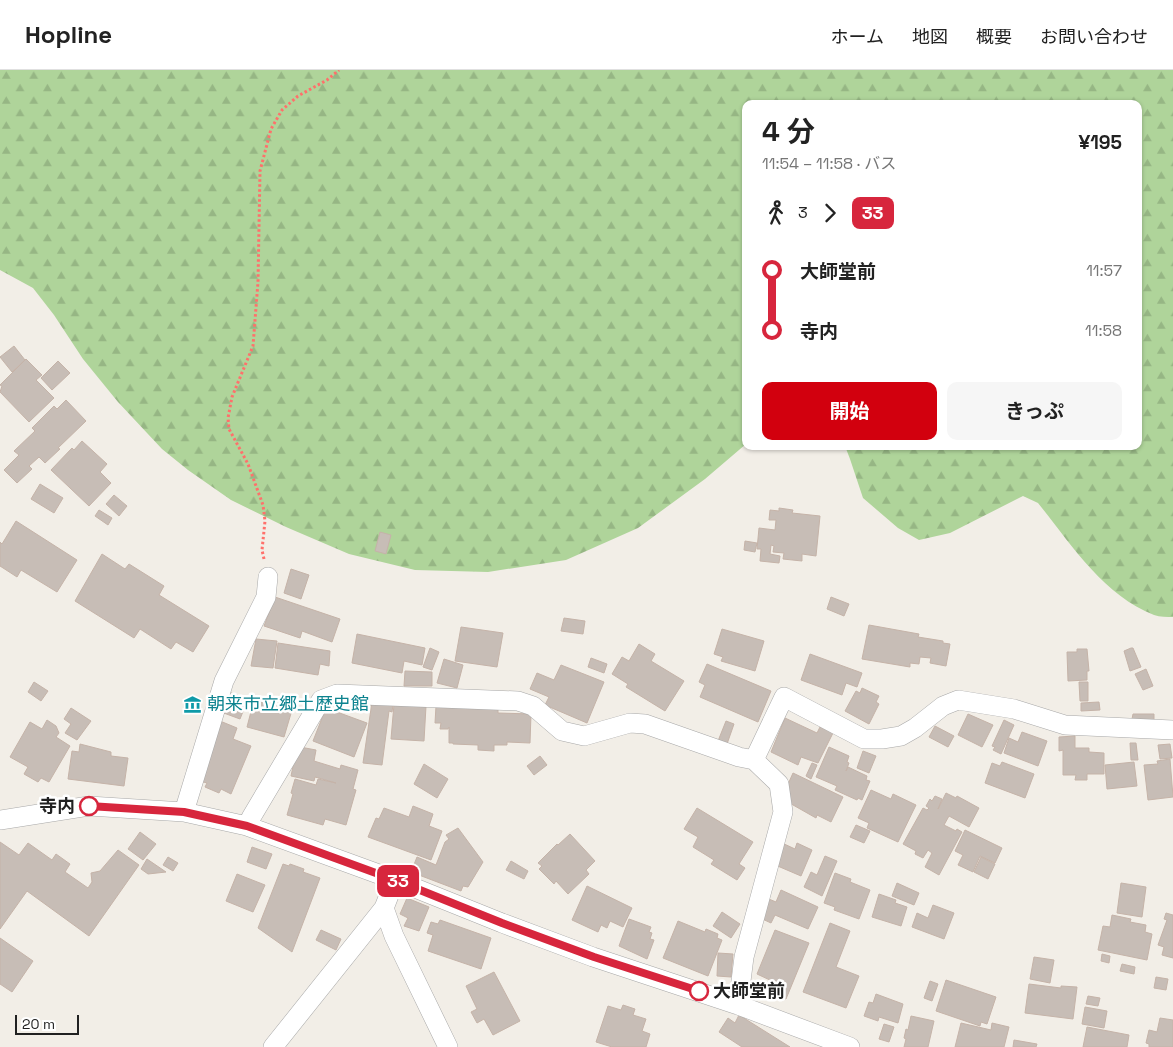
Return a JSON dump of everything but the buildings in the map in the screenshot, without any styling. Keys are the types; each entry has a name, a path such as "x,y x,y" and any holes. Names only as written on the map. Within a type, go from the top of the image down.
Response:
{"street":[{"path":"184,812 224,681 266,597 268,577"},
{"path":"247,826 256,807 321,700 337,694 518,701 533,706 562,731 584,736 630,723 645,724 739,757 754,760 779,784 783,812 744,957 738,1005"},
{"path":"754,760 784,697 864,739 901,736 915,728 943,706 958,700 1014,709 1065,725 1173,730"},
{"path":"0,820 89,806 184,812 247,826 395,880 594,957 738,1005 850,1047"},
{"path":"272,1047 384,908 395,880"},
{"path":"384,908 394,936 448,1047"}],"path":[{"path":"268,577 262,550 265,521 263,505 248,464 229,429 228,418 232,397 253,346 258,282 260,171 271,129 282,110 298,96 327,80 339,70"}],"green space":[{"path":"0,70 1173,70 1173,617 1154,615 1119,595 1089,567 1038,503 1023,496 950,533 919,540 898,528 863,498 847,450 1142,450 1142,100 742,100 742,447 705,479 638,528 566,560 488,572 415,570 349,554 286,527 231,500 162,449 118,402 83,359 54,315 33,288 0,270"}],"bus line":[{"name":"33","path":"89,806 184,812 247,826 395,880 594,957 699,991"}],"place":[{"name":"朝来市立郷土歴史館","path":"193,704"},
{"name":"寺内","path":"89,806"},
{"name":"大師堂前","path":"699,991"}]}
